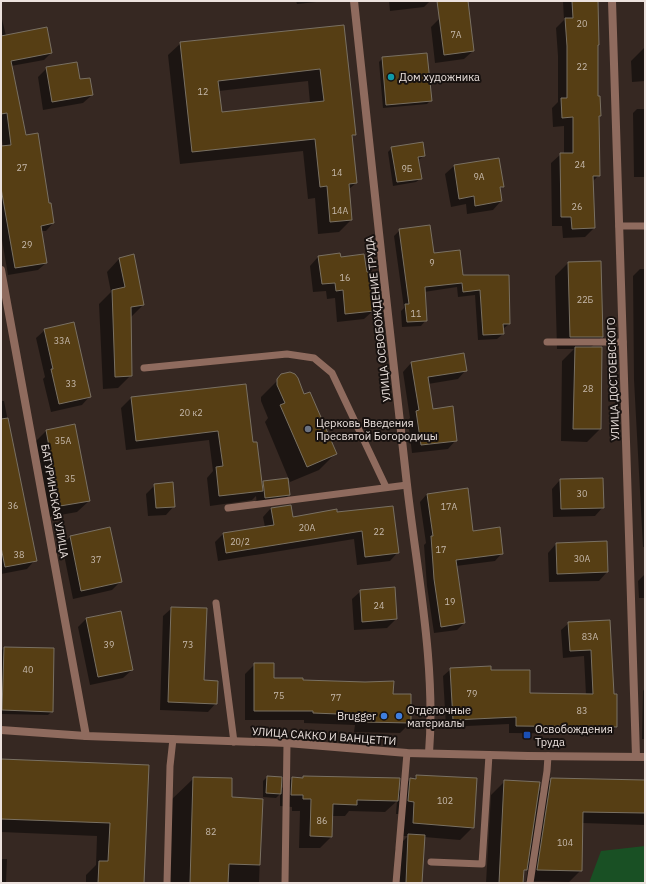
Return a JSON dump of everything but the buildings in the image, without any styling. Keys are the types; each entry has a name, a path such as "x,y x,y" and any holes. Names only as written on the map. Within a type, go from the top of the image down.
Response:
{"street":[{"name":"УЛИЦА ОСВОБОЖДЕНИЕ ТРУДА","path":"354,1 407,485 430,670 431,724 429,753"},
{"name":"УЛИЦА ДОСТОЕВСКОГО","path":"612,1 636,756"},
{"name":"БАТУРИНСКАЯ УЛИЦА","path":"1,270 86,736"},
{"name":"УЛИЦА САККО И ВАНЦЕТТИ","path":"1,730 86,736 287,743 429,753 645,757"}],"lane":[{"path":"619,226 645,226"},
{"path":"547,342 623,342"},
{"path":"144,368 287,354 314,358 332,373 386,487"},
{"path":"228,508 407,485"},
{"path":"216,603 234,742"},
{"path":"167,883 170,766 173,739"},
{"path":"285,883 287,743"},
{"path":"396,883 407,752"},
{"path":"431,862 482,864 489,755"},
{"path":"530,883 548,756"}],"green space":[{"path":"645,846 645,883 589,883 601,851"}],"place":[{"name":"Дом художника","path":"391,77"},
{"name":"Церковь Введения Пресвятой Богородицы","path":"308,429"},
{"name":"Brugger","path":"384,716"},
{"name":"Отделочные материалы","path":"399,716"},
{"name":"Освобождения Труда","path":"527,735"}]}
